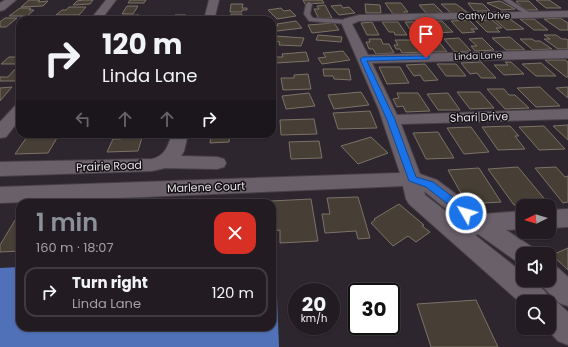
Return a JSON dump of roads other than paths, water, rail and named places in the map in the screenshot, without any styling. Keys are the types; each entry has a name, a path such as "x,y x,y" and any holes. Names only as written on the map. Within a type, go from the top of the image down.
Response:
{"street":[{"path":"0,8 11,0"},
{"path":"98,16 112,0"},
{"path":"210,16 214,0"},
{"name":"Cathy Drive","path":"350,21 529,14 568,14"},
{"path":"350,21 348,24 391,120 412,179 416,199 472,231 516,250"},
{"name":"Linda Lane","path":"363,59 568,54"},
{"path":"0,133 16,114"},
{"name":"Shari Drive","path":"391,120 568,114"},
{"path":"165,162 175,151 179,138"},
{"name":"Prairie Road","path":"0,169 152,165 165,162 217,163"},
{"name":"Marlene Court","path":"0,194 412,179"},
{"path":"556,219 568,218"},
{"path":"472,231 516,222"},
{"path":"472,231 531,295"},
{"path":"556,283 568,294"},
{"path":"556,319 568,331"}],"lane":[{"path":"506,0 529,14"},
{"path":"308,4 307,14 311,20 350,21"}],"water":[{"path":"16,267 16,331 276,331 276,294 279,347 0,347 0,268"}]}
